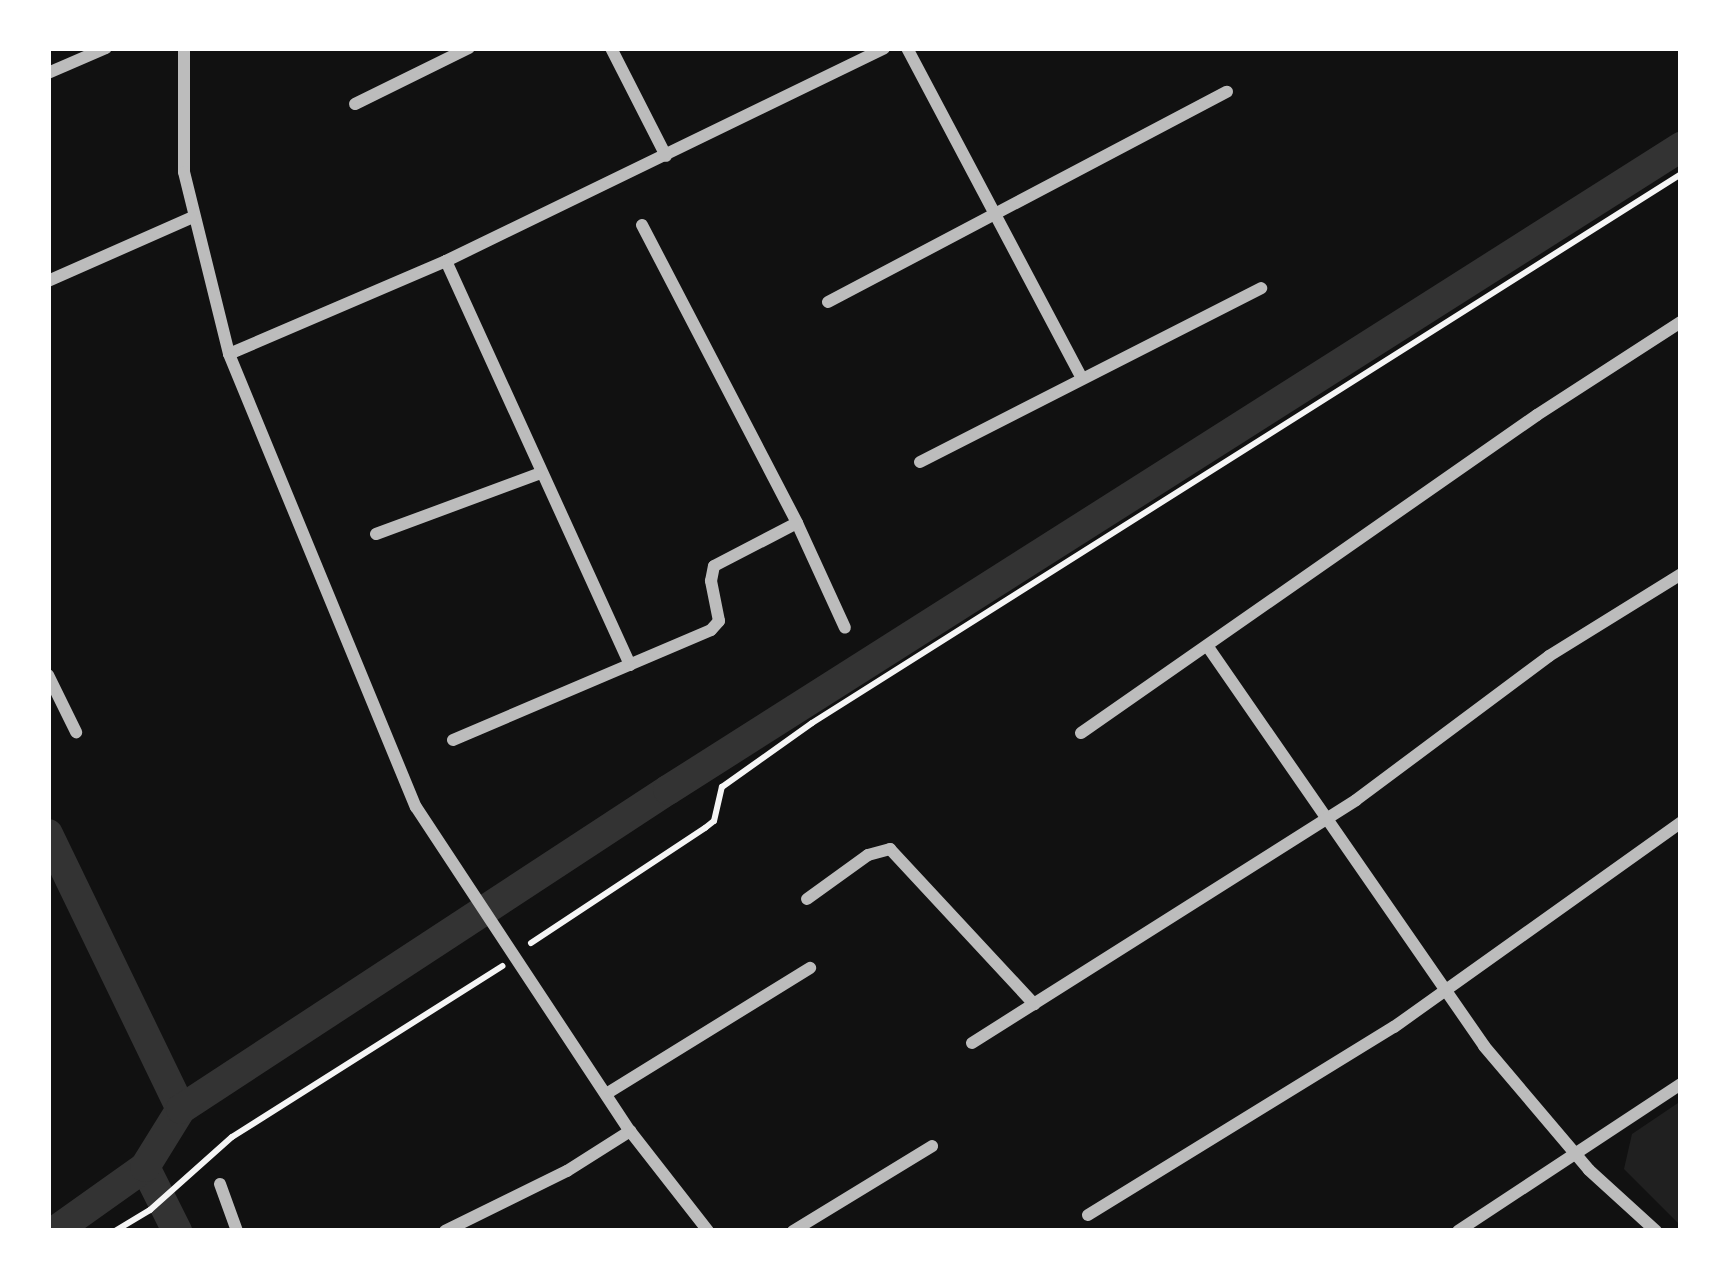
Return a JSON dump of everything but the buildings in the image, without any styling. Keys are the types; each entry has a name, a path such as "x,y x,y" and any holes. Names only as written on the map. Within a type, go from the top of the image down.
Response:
{"street":[{"path":"48,73 106,48"},
{"path":"184,48 184,172 191,218 212,272 230,354 416,807 630,1131 708,1231"},
{"path":"355,104 469,48"},
{"path":"611,48 666,155"},
{"path":"230,354 446,261 884,48"},
{"path":"907,48 1082,379"},
{"path":"828,302 1227,92"},
{"path":"48,281 191,218"},
{"path":"642,225 797,523 845,628"},
{"path":"446,261 630,665"},
{"path":"920,462 1261,288"},
{"path":"1081,733 1537,415 1681,322"},
{"path":"376,534 541,473"},
{"path":"453,740 711,630 719,621 711,580 714,566 797,523"},
{"path":"972,1043 1324,820 1549,656 1681,574"},
{"path":"1208,647 1445,991 1576,1155 1656,1231"},
{"path":"48,675 76,732"},
{"path":"1088,1215 1445,991 1681,822"},
{"path":"808,899 868,855 890,849 1034,1004"},
{"path":"606,1094 810,968"},
{"path":"1458,1231 1681,1084"},
{"path":"445,1231 567,1171 630,1131"},
{"path":"793,1231 932,1146"},
{"path":"220,1184 238,1231"}],"path":[{"path":"519,952 705,828 713,820 722,787 812,723 1681,174"},
{"path":"115,1231 150,1210 232,1137 504,964"}],"shaded area":[{"path":"1681,1101 1681,1226 1624,1169 1632,1134"}],"waterway":[{"path":"55,1231 145,1167 181,1109 668,790 1681,147"},
{"path":"48,834 181,1109"},
{"path":"145,1167 177,1231"}]}
